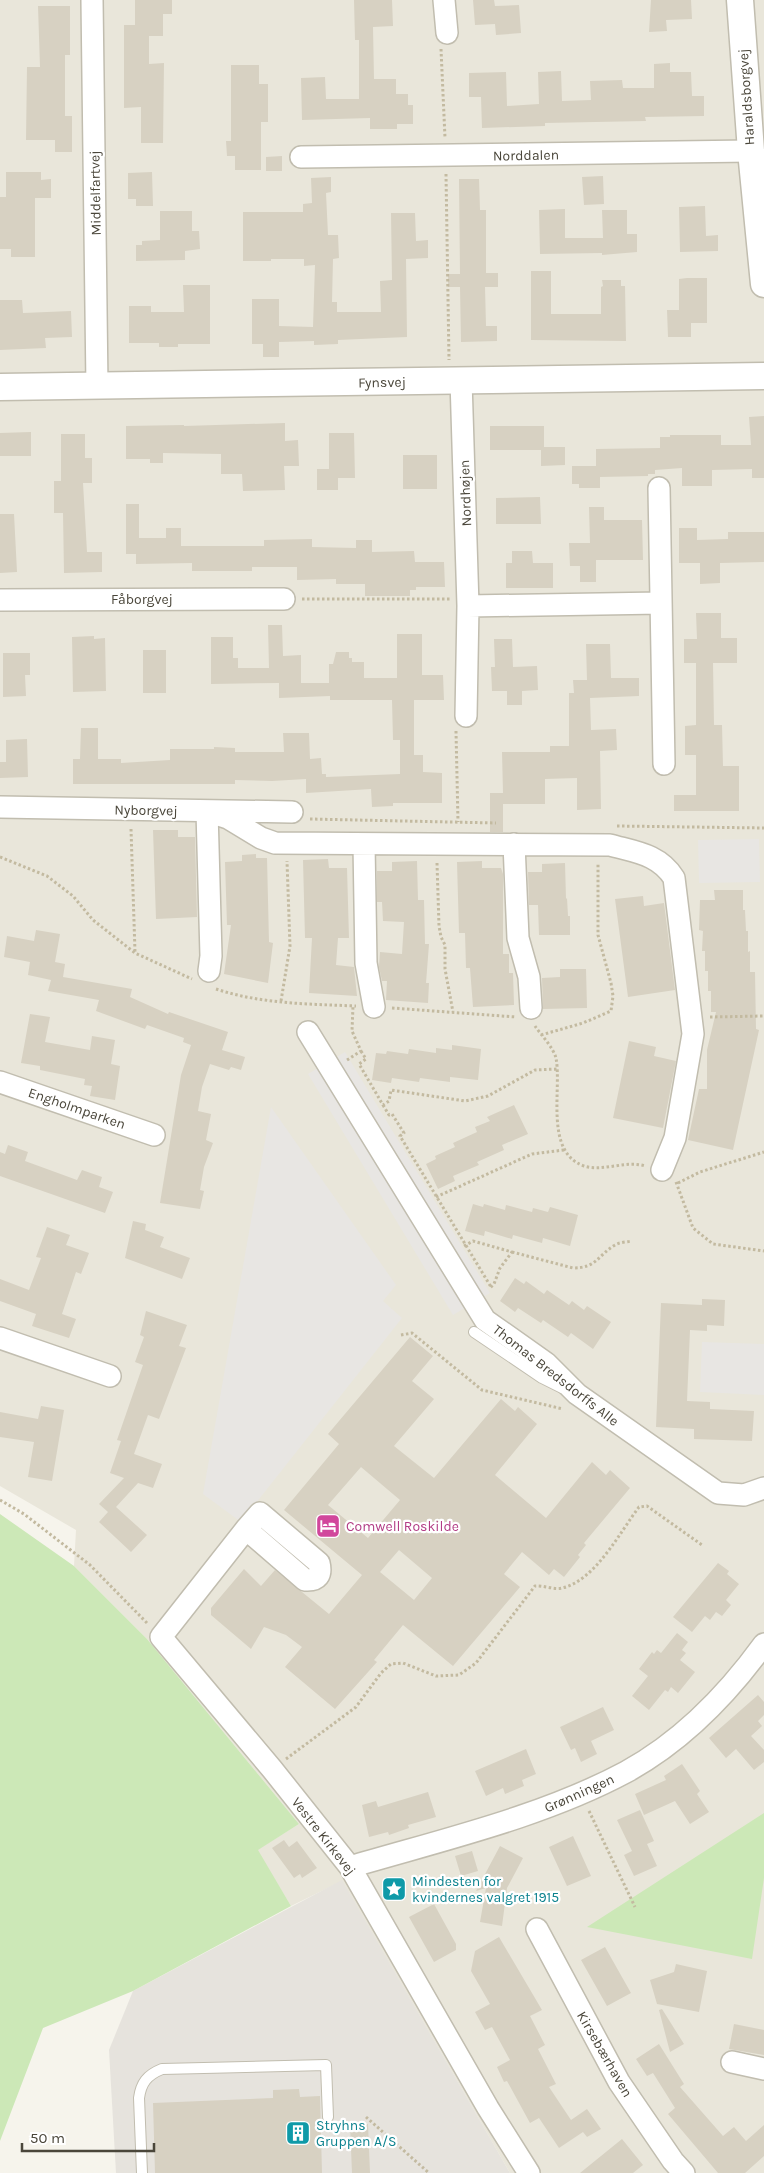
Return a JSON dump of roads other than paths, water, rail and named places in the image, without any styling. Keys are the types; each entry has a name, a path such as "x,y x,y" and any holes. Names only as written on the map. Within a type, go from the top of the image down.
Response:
{"street":[{"name":"Middelfartvej","path":"92,0 97,386"},
{"path":"444,0 447,33"},
{"name":"Haraldsborgvej","path":"740,0 750,151 763,254 764,284"},
{"name":"Norddalen","path":"301,157 750,151"},
{"name":"Fynsvej","path":"0,387 764,376"},
{"name":"Nordhøjen","path":"455,380 468,606 466,716"},
{"path":"659,488 664,764"},
{"name":"Fåborgvej","path":"0,600 284,598"},
{"path":"468,606 661,603"},
{"name":"Nyborgvej","path":"0,807 292,812"},
{"path":"204,979 211,956 207,811 228,818 261,838 275,843 598,845 648,855 659,860 674,878 693,1034 674,1138 670,1177"},
{"path":"364,844 366,963 364,1006"},
{"path":"514,844 518,938 529,977 529,1018"},
{"name":"Thomas Bredsdorffs Alle","path":"308,1032 486,1320 546,1363 574,1402 718,1493 744,1496 764,1488"},
{"name":"Engholmparken","path":"0,1082 154,1135"},
{"path":"0,1338 110,1376"},
{"name":"Vestre Kirkevej","path":"246,1529 160,1637 272,1769 350,1867 488,2108 529,2173"},
{"name":"Grønningen","path":"350,1867 537,1811 582,1794 627,1771 670,1743 709,1709 744,1672 764,1644"},
{"name":"Kirsebærhaven","path":"537,1929 619,2082 673,2162 684,2173"},
{"path":"732,2062 764,2069"}],"lane":[{"path":"474,1332 574,1402"},
{"path":"142,2173 139,2098 140,2088 144,2080 152,2072 162,2069 326,2065 328,2117"}],"place":[{"name":"Comwell Roskilde","path":"328,1526"},
{"name":"Mindesten for kvindernes valgret 1915","path":"394,1889"},
{"name":"Stryhns Gruppen A/S","path":"298,2133"}]}
